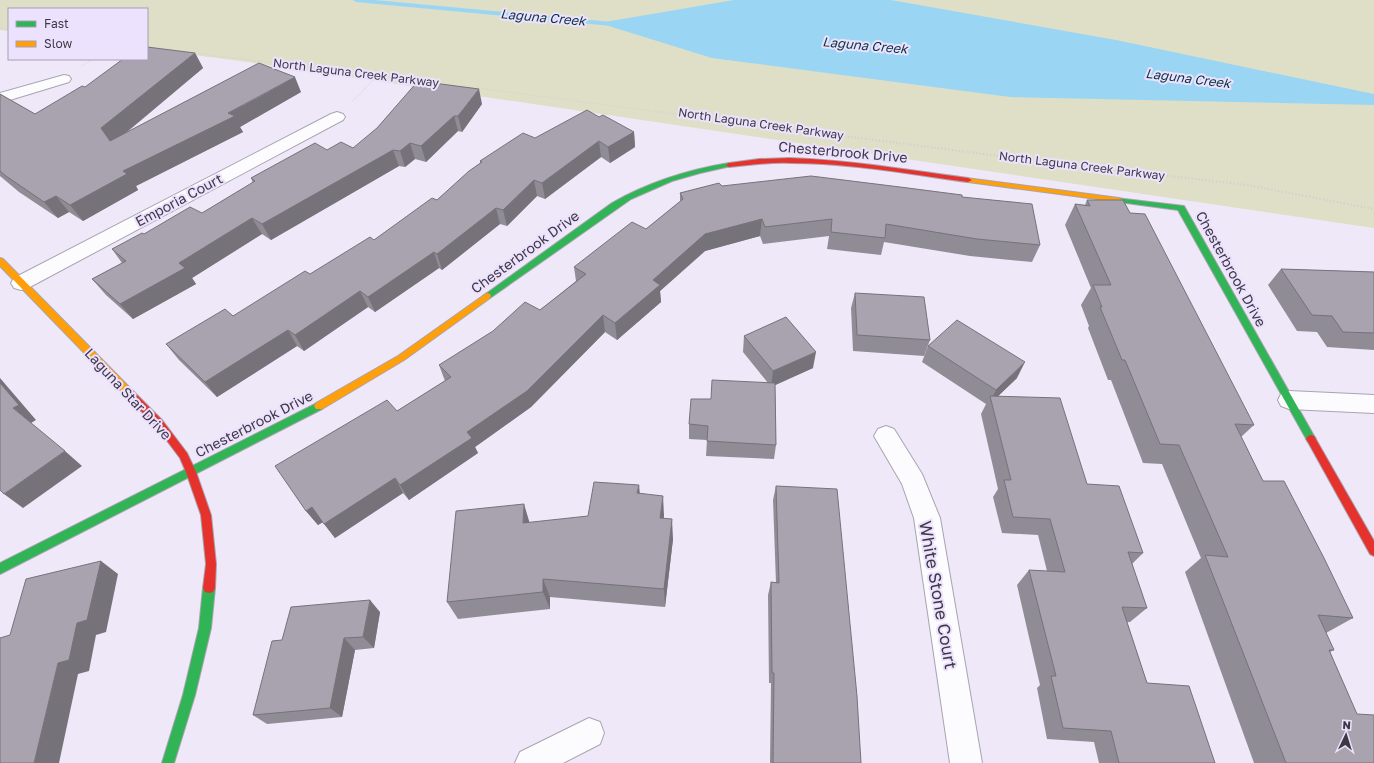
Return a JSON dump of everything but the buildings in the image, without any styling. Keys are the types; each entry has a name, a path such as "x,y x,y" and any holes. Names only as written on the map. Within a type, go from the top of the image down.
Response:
{"street":[{"path":"0,98 64,79"},
{"name":"Emporia Court","path":"21,282 337,117"},
{"name":"Chesterbrook Drive","path":"0,569 324,404 401,358 615,205 643,189 674,177 707,168 742,162 768,160 800,160 836,163 1181,208 1374,551"},
{"name":"Laguna Star Drive","path":"0,261 159,423 184,456 206,515 211,564 205,628 189,694 168,763"},
{"path":"1289,400 1374,404"},
{"name":"White Stone Court","path":"886,436 913,481 927,518 966,763"},
{"path":"531,763 589,733"}],"path":[{"name":"North Laguna Creek Parkway","path":"148,47 424,82"},
{"path":"86,63 90,60"},
{"path":"356,98 376,76"},
{"name":"North Laguna Creek Parkway","path":"471,88 685,114 1022,159 1247,185 1374,209"}],"green space":[{"path":"0,0 1374,0 1374,228 248,62 148,49 148,8 8,8 8,31 0,30"}],"water":[{"path":"734,0 891,0 1116,40 1374,94 1374,105 1010,97 712,58 599,23"}],"waterway":[{"name":"Laguna Creek","path":"356,0 612,24"}],"traffic: fast":[{"path":"487,296 628,197 655,184 684,174 729,165"},
{"path":"1119,200 1181,208 1311,439"},
{"path":"0,569 319,406"},
{"path":"168,763 189,695 205,628 209,588"}],"traffic: slow":[{"path":"968,180 1119,200"},
{"path":"0,261 130,394"},
{"path":"319,406 401,358 487,296"}],"traffic: jam":[{"path":"729,165 789,160 819,161 879,167 968,180"},
{"path":"130,394 159,423 184,456 191,472 206,515 211,564 209,588"},
{"path":"1311,439 1374,551"}]}
